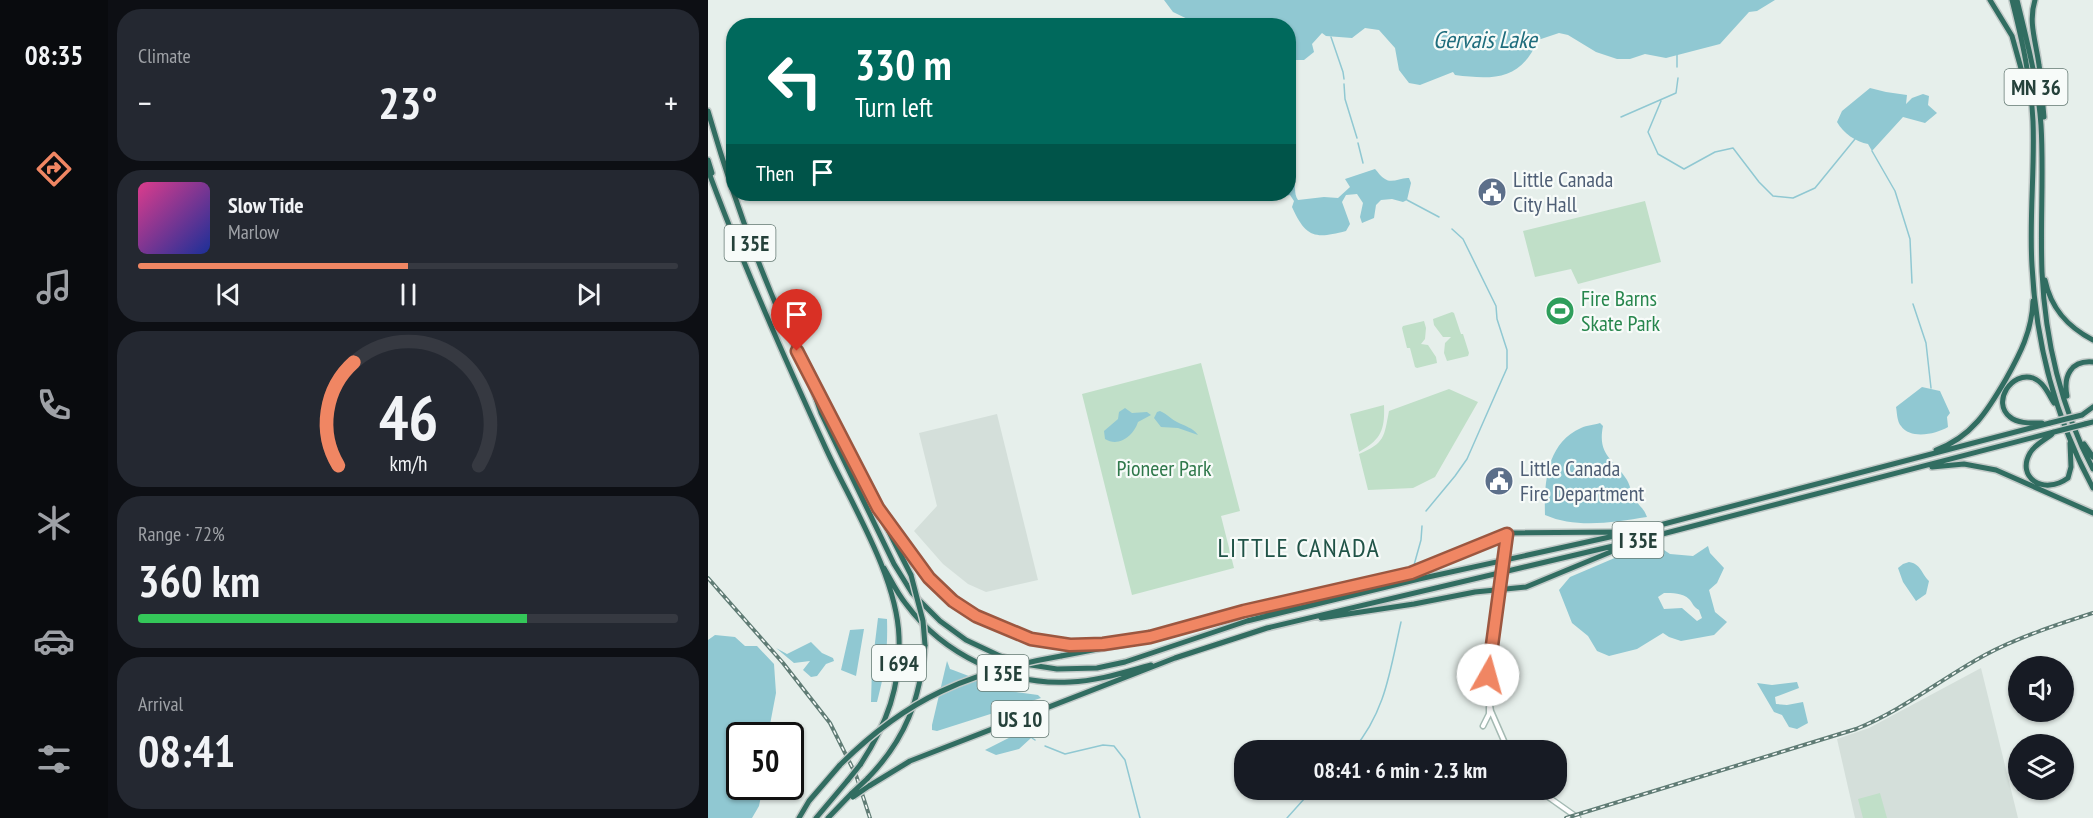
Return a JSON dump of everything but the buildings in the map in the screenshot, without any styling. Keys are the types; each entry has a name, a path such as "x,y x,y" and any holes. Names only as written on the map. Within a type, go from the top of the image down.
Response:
{"highway":[{"path":"1990,0 2009,30 2018,52 2033,121"},
{"name":"MN 36","path":"2012,0 2026,57 2033,121 2031,249 2033,285 2043,348 2069,439 2093,488"},
{"name":"MN 36","path":"2017,0 2031,58 2041,125 2044,303 2056,370 2078,437 2093,469"},
{"path":"2035,0 2031,20 2039,64 2043,106 2042,175"},
{"name":"I 35E","path":"708,111 726,171"},
{"name":"I 35E","path":"708,160 726,218 827,451 877,556 905,604 947,645 982,665 1018,678 1056,683 1088,681 1118,674 1257,631 1647,538 2089,423"},
{"path":"708,170 726,218"},
{"name":"I 35E","path":"735,201 752,249 806,370 821,413 880,536 907,586 940,621 966,640 1000,656 1031,665 1057,669 1097,668 1125,662 1247,621 1637,531 2093,412"},
{"path":"2042,261 2049,296 2058,312 2071,326 2093,339"},
{"path":"1913,459 1957,440 1971,430 1987,412 2027,338 2031,320 2033,285"},
{"path":"2069,412 2065,383 2068,373 2077,364 2093,362"},
{"name":"I 694","path":"806,370 911,575 923,621 925,645 922,678 913,709 888,755 853,795 830,816"},
{"path":"2050,423 2027,423 2010,417 2003,404 2004,393 2010,384 2019,378 2033,378 2044,386 2060,412"},
{"path":"2083,415 2093,407"},
{"path":"2054,433 2034,448 2028,460 2027,470 2041,485 2058,484 2068,478 2071,461 2069,439"},
{"path":"2078,437 2093,457"},
{"path":"1924,467 1964,464 1996,470 2093,513"},
{"path":"878,508 929,578 953,601 976,616 1031,639 1070,645 1103,644 1150,637"},
{"path":"1204,623 1244,611 1411,573 1507,534 1637,531"},
{"path":"1310,618 1331,618 1538,583 1590,559 1647,538"},
{"name":"I 694","path":"816,818 860,765 885,722 895,693 899,664 897,615 877,556"},
{"name":"US 10","path":"799,818 809,801 840,765 886,723 931,696 991,671 1119,646 1204,623 1358,594"},
{"name":"US 10","path":"853,795 910,761 1174,658"}],"main road":[{"path":"1482,726 1489,714 1488,675 1507,534"},
{"path":"1488,700 1504,740"},
{"path":"1552,800 1578,818"}],"shaded area":[{"path":"997,414 1038,580 986,592 968,584 943,564 914,531 937,506 919,433"},
{"path":"1981,668 2008,777 2008,800 2014,800 2018,818 1855,818 1837,739 1869,728"}],"green space":[{"path":"1645,201 1661,262 1578,284 1571,269 1535,277 1523,231"},
{"path":"1452,312 1469,353 1468,356 1447,361 1444,353 1445,343 1451,337 1443,337 1434,325 1433,319"},
{"path":"1424,321 1425,339 1421,344 1428,345 1437,363 1417,368 1410,348 1407,348 1402,328"},
{"name":"Pioneer Park","path":"1201,363 1240,511 1221,516 1234,568 1132,595 1082,394"},
{"path":"1449,389 1478,402 1435,477 1413,488 1368,490 1359,454 1374,446 1382,438 1389,411"},
{"path":"1384,405 1384,421 1380,433 1372,443 1359,452 1350,414"},
{"path":"1880,793 1887,818 1863,818 1858,799"}],"water":[{"name":"Gervais Lake","path":"1164,0 1775,0 1757,11 1749,12 1720,44 1666,58 1645,54 1630,59 1617,59 1596,52 1568,35 1559,33 1538,40 1523,63 1515,70 1505,74 1482,77 1455,75 1453,72 1420,85 1409,83 1399,70 1395,48 1379,30 1365,28 1352,38 1326,36 1322,33 1312,44 1314,52 1304,60 1296,60 1296,18 1185,18 1173,12"},
{"path":"1870,88 1907,95 1906,104 1912,98 1923,94 1929,96 1928,105 1937,113 1925,123 1903,117 1872,151 1868,144 1850,136 1837,122 1842,111"},
{"path":"1375,169 1388,180 1409,178 1411,183 1407,200 1403,202 1392,199 1381,200 1376,205 1374,218 1362,223 1360,217 1363,203 1357,194 1346,195 1342,202 1350,224 1346,231 1326,235 1313,234 1302,225 1292,207 1296,201 1296,194 1298,200 1338,198 1350,187 1345,179"},
{"path":"1922,387 1940,391 1950,413 1947,417 1948,427 1937,432 1917,434 1905,430 1900,424 1896,407"},
{"path":"1125,408 1132,413 1147,412 1151,415 1138,422 1125,439 1116,442 1105,439 1104,431 1118,419 1119,412"},
{"path":"1160,411 1198,435 1178,428 1161,427 1154,418"},
{"path":"1600,423 1603,426 1602,444 1605,451 1627,480 1634,497 1647,517 1583,523 1545,515 1545,490 1554,453 1570,435 1583,427"},
{"path":"1708,546 1710,553 1724,568 1717,583 1709,590 1715,612 1727,622 1714,635 1681,641 1663,633 1637,649 1609,656 1597,651 1588,636 1572,623 1559,590 1570,577 1617,557 1661,548 1670,554 1693,556","holes":["1664,593 1687,597 1699,610 1702,618 1697,621 1682,608 1664,609 1658,597"]},
{"path":"1909,562 1918,567 1929,581 1926,594 1916,601 1903,582 1898,568"},
{"path":"878,618 887,619 886,651 877,702 871,702 872,667"},
{"path":"864,629 856,676 841,670 850,630"},
{"path":"715,635 735,637 745,646 757,646 774,664 776,693 770,722 726,722 726,800 760,800 752,818 708,818 708,640"},
{"path":"811,642 834,661 826,664 817,676 811,677 803,670 810,661 794,663 776,648 787,654"},
{"path":"947,661 950,669 1008,691 1038,695 1041,698 937,731 932,730"},
{"path":"1797,682 1799,688 1775,697 1776,704 1787,705 1803,702 1808,723 1797,729 1789,727 1782,715 1774,712 1757,683 1772,685"},
{"path":"1041,723 1042,728 1019,749 996,755 985,750"}],"waterway":[{"path":"1331,37 1344,79"},
{"path":"1677,55 1677,67"},
{"path":"1621,117 1676,93 1678,78"},
{"path":"1344,84 1345,99 1357,138"},
{"path":"1661,101 1648,132 1658,154 1684,169 1715,152 1733,148 1773,196 1793,198 1815,188 1855,139"},
{"path":"1358,143 1363,163"},
{"path":"1872,151 1895,191 1910,239 1912,283"},
{"path":"1407,200 1439,217"},
{"path":"1426,511 1467,459 1507,368 1507,350 1497,319 1496,306 1463,239 1452,229"},
{"path":"1913,304 1926,343 1931,388"},
{"path":"1414,565 1421,540 1422,526"},
{"path":"1360,740 1380,705 1390,673 1401,622"},
{"path":"1045,746 1065,754 1103,745 1114,746 1125,760 1140,818"},
{"path":"1287,818 1303,800"}],"railway":[{"path":"708,578 783,663 830,723 856,775 870,818"},
{"path":"1566,818 1856,729 1906,704 1969,664 1998,649 2093,613"}],"place":[{"name":"Little Canada City Hall","path":"1492,192"},
{"name":"Fire Barns Skate Park","path":"1560,311"},
{"name":"Little Canada Fire Department","path":"1499,481"}],"district":[{"name":"LITTLE CANADA","path":"1299,547"}],"route":[{"path":"797,351 878,508 902,543 929,578 953,601 976,616 1005,630 1031,639 1070,645 1103,644 1150,637 1244,611 1401,576 1507,534 1488,675"}]}
